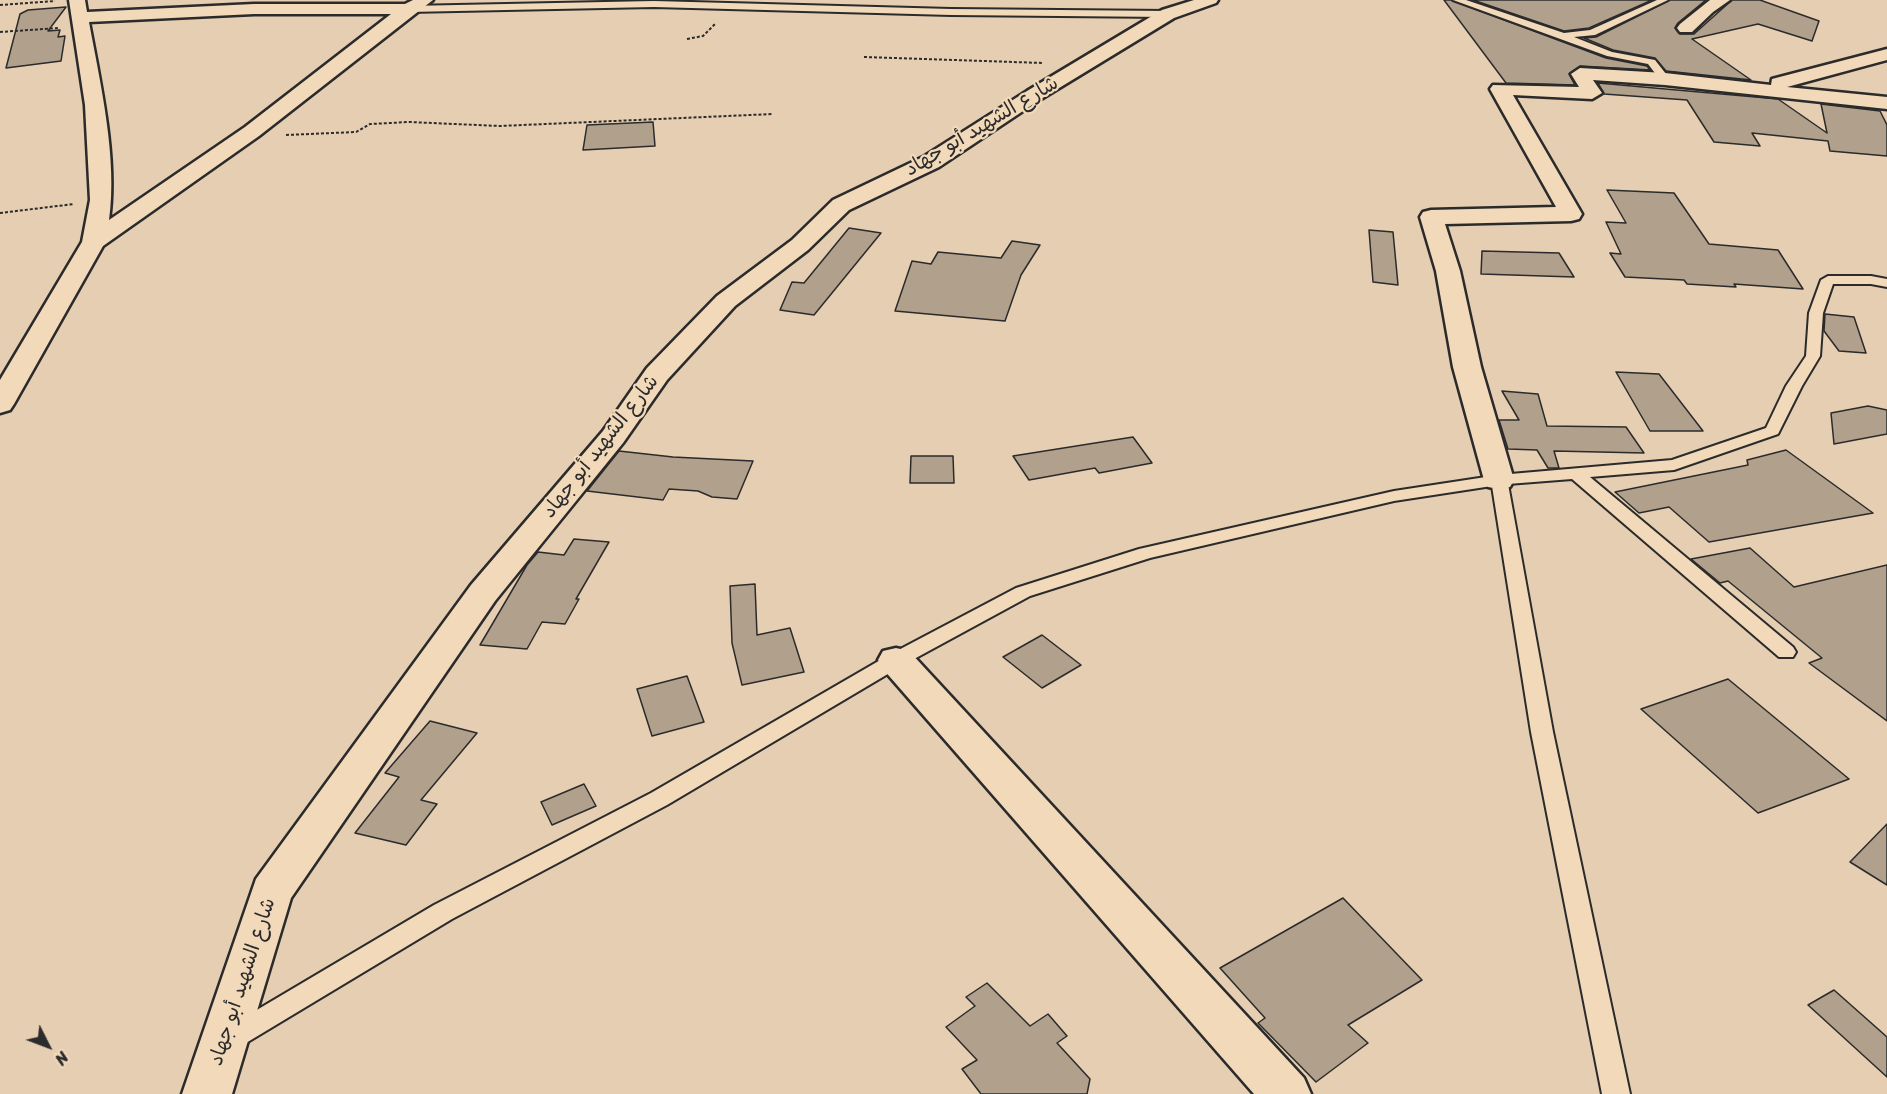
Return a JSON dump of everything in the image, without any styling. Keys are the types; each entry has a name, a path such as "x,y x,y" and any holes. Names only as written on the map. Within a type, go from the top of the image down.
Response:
{"street":[{"name":"شارع الشهيد أبو جهاد","path":"207,1094 271,892 483,593 613,437 657,374 726,301 800,245 841,205 931,162 1168,14 1210,0"},
{"path":"1686,28 1707,8 1722,0"},
{"path":"0,404 93,242 100,200 95,105 75,11 416,5"},
{"path":"93,242 144,203 243,138 311,88 416,5"},
{"path":"1756,89 1887,54"},
{"path":"1499,480 1467,367 1448,271 1431,217 1571,214 1500,89 1592,93 1580,74 1665,79 1887,103"},
{"path":"1814,74 1866,79"},
{"path":"896,660 1286,1094"}],"lane":[{"path":"1059,13 1069,0"},
{"path":"1457,0 1561,34 1610,54 1651,62 1665,79"},
{"path":"1561,34 1592,33 1664,0"},
{"path":"416,5 720,3 1168,14"},
{"path":"223,1043 442,912 659,800 896,660 1023,592 1145,553 1394,496 1499,480 1674,465 1772,431 1813,356 1816,313 1828,280 1871,280 1887,283"},
{"path":"1575,474 1786,651"},
{"path":"1499,480 1542,732 1616,1094"}],"path":[{"path":"0,5 75,11"},
{"path":"0,32 75,11"},
{"path":"864,57 1086,64"},
{"path":"243,138 356,132 370,124 409,122 456,122 500,126 772,114"},
{"path":"0,213 100,200"}],"building":[{"path":"1444,0 1451,0 1606,58 1647,66 1650,70 1580,66 1569,74 1575,85 1506,83"},
{"path":"1473,0 1652,0 1589,28 1564,31"},
{"path":"1670,0 1706,0 1678,23 1675,28 1680,34 1694,34 1732,0 1760,0 1819,21 1812,41 1758,24 1692,39 1751,80 1666,71 1655,58 1613,50 1584,38 1596,37"},
{"path":"66,7 48,31 60,30 58,37 65,36 61,61 6,68 20,14 28,10"},
{"path":"1598,83 1778,99 1827,133 1821,104 1880,111 1887,125 1887,156 1830,151 1828,141 1752,133 1760,146 1714,142 1687,100 1604,94"},
{"path":"653,122 655,146 583,150 587,125"},
{"path":"1607,190 1674,193 1709,244 1778,250 1803,289 1734,284 1736,287 1687,284 1684,280 1625,277 1610,253 1621,254 1606,222 1626,223"},
{"path":"849,228 881,233 814,315 780,310 792,282 804,283"},
{"path":"1369,230 1393,232 1398,285 1373,282"},
{"path":"1012,241 1040,245 1021,275 1005,321 895,311 912,261 931,264 938,252 1001,258"},
{"path":"1482,251 1559,253 1574,277 1481,274"},
{"path":"1825,314 1854,317 1866,353 1839,351 1824,331"},
{"path":"1616,372 1659,374 1703,431 1650,431"},
{"path":"1502,391 1538,394 1547,426 1626,427 1644,453 1554,451 1559,468 1548,468 1537,450 1508,449 1499,420 1519,420"},
{"path":"1868,406 1887,410 1887,434 1834,444 1831,413"},
{"path":"1133,437 1152,463 1099,473 1095,468 1029,480 1013,456"},
{"path":"1786,450 1873,513 1709,542 1669,507 1639,513 1615,492 1748,465 1747,460"},
{"path":"619,451 673,457 753,461 737,499 712,497 698,491 669,489 663,500 587,491"},
{"path":"911,456 953,456 954,483 910,483"},
{"path":"574,539 609,542 576,599 579,599 565,624 542,622 527,649 480,645 527,565 538,552 564,555"},
{"path":"1750,548 1794,587 1887,565 1887,721 1809,663 1822,658 1728,581 1720,583 1691,559"},
{"path":"755,584 757,635 790,628 804,672 742,685 732,643 730,586"},
{"path":"1042,635 1081,665 1042,688 1003,657"},
{"path":"687,676 704,722 652,736 637,689"},
{"path":"1728,679 1849,779 1758,813 1641,709"},
{"path":"430,721 477,733 421,800 437,804 406,845 355,833 399,777 385,773"},
{"path":"584,784 596,806 552,825 541,802"},
{"path":"1887,824 1887,885 1850,862"},
{"path":"1343,898 1422,980 1348,1025 1368,1043 1316,1082 1258,1023 1265,1018 1220,968"},
{"path":"987,983 1030,1026 1048,1014 1067,1036 1057,1043 1090,1079 1087,1094 981,1094 962,1069 977,1060 946,1027 975,1006 966,997"},
{"path":"1834,990 1887,1037 1887,1077 1808,1005"}]}
